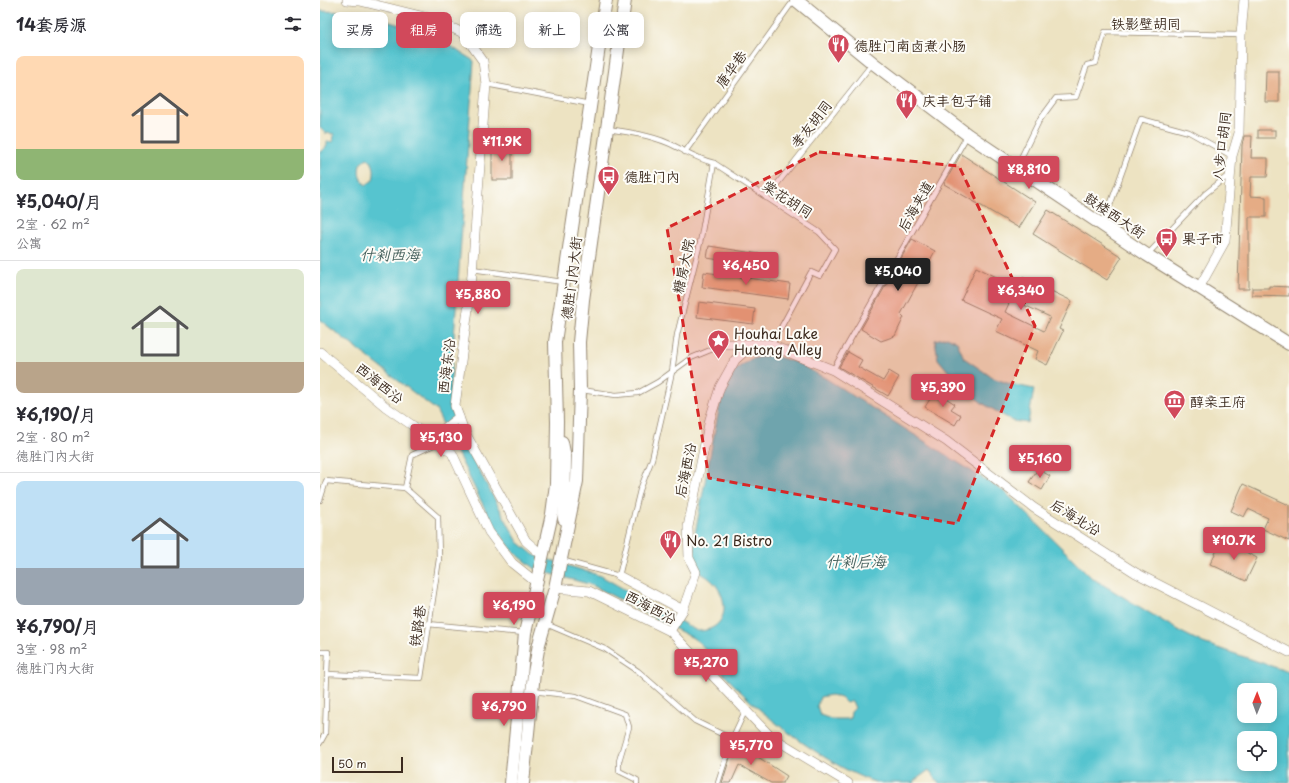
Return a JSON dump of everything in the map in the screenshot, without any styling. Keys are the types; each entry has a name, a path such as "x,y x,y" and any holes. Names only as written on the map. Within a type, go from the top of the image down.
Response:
{"main road":[{"name":"德胜门内大街","path":"537,583 552,514 556,484 557,422 555,342 606,0"},
{"name":"德胜门内大街","path":"559,559 577,481 580,390 579,342 583,300 625,0"},
{"name":"鼓楼西大街","path":"795,0 872,63 968,135 1147,255 1289,344"},
{"name":"德胜门内大街","path":"557,422 566,458 564,521 559,559"},
{"path":"523,783 532,691 539,644 545,624 559,559"},
{"path":"511,783 525,634 537,583"},
{"path":"521,674 552,588"}],"street":[{"name":"西海东沿","path":"348,0 360,1 433,20 463,33 483,61 486,84 472,269 456,406 458,419 464,431 526,541 542,555"},
{"name":"八步口胡同","path":"1199,288 1225,241 1232,156 1239,133 1241,35 1244,0"},
{"name":"后海北沿","path":"725,344 768,344 833,370 946,441 1034,508 1136,573 1289,652"},
{"name":"后海西沿","path":"670,631 683,610 696,572 689,558 688,527 710,419 720,387 735,360 752,345"},
{"name":"西海西沿","path":"320,352 386,407 436,438 452,453 489,532 512,563 537,583"},
{"path":"436,438 458,419"},
{"path":"619,576 683,610"},
{"name":"西海西沿","path":"552,588 589,591 670,631 746,709 770,736 848,783"}],"lane":[{"name":"唐华巷","path":"685,152 795,0"},
{"name":"铁影壁胡同","path":"1016,167 1039,121 1056,98 1076,97 1087,65 1096,63 1105,32 1241,35"},
{"name":"孝友胡同","path":"766,198 872,63"},
{"path":"486,84 591,104"},
{"path":"1103,225 1141,119 1189,132 1232,156"},
{"name":"棠花胡同","path":"608,129 632,132 667,143 714,164 820,232 835,249 820,276 811,272 771,346"},
{"name":"后海夹道","path":"833,370 968,135"},
{"name":"糖房大院","path":"619,576 640,490 652,459 672,372 678,335 700,243 714,164"},
{"path":"1147,255 1205,194 1231,173"},
{"path":"472,269 563,282"},
{"path":"580,390 616,395 638,393 672,372 691,358 725,344"},
{"path":"320,500 326,481 404,488 412,455 436,438"},
{"name":"铁路巷","path":"327,674 421,678 439,559 438,517 404,488"},
{"path":"559,559 619,576"},
{"path":"428,624 525,634"},
{"path":"545,624 605,649 638,671 695,721 732,739"},
{"path":"320,652 328,652 325,734 320,743"},
{"path":"532,691 576,696 626,714 629,727 619,761 619,771 637,780 637,783"},
{"path":"718,783 732,739 746,709"}],"highlighted area":[{"path":"819,152 959,166 1035,326 957,524 709,478 667,228"}],"water":[{"name":"什刹后海","path":"320,11 350,12 332,12 332,48 388,48 388,21 396,24 396,48 452,47 474,61 449,406 472,458 518,542 534,555 601,576 697,631 709,629 718,624 723,616 724,607 722,597 718,588 710,579 700,573 693,558 695,534 721,399 727,383 736,369 751,359 771,355 795,362 825,378 1006,493 1092,578 1181,632 1203,643 1289,672 1289,783 939,783 929,770 914,781 915,783 878,783 842,768 803,743 766,715 734,685 714,663 703,647 693,638 592,585 537,570 515,553 494,527 436,410 320,320 320,152 327,146 327,141 333,142 334,134 325,133 320,128","holes":["367,158 372,162 374,174 373,180 366,185 362,180 359,171 360,164","831,695 841,698 846,703 852,701 855,708 851,712 850,719 831,719 820,715 817,706 820,697"]},
{"path":"947,337 957,342 964,358 993,378 1010,384 1034,389 1028,423 1013,421 982,403 958,383 938,359 935,340"}],"building":[{"path":"1266,71 1279,71 1279,102 1265,102"},
{"path":"1258,130 1275,130 1275,138 1258,138"},
{"path":"1244,136 1252,136 1251,158 1268,158 1268,167 1267,177 1251,177 1250,196 1266,197 1266,217 1249,217 1249,289 1238,289 1242,145"},
{"path":"492,143 512,143 512,180 492,180"},
{"path":"961,154 1035,202 1019,228 944,184"},
{"path":"1048,210 1122,257 1107,280 1033,234"},
{"path":"912,239 935,251 901,314 904,317 895,336 881,341 861,329"},
{"path":"709,246 766,255 764,267 707,258"},
{"path":"976,267 1017,287 1022,277 1072,301 1059,329 1063,331 1047,365 1035,359 1038,351 996,331 1002,319 961,300","holes":["1011,299 1050,317 1044,331 1005,312"]},
{"path":"704,272 790,284 788,299 702,287"},
{"path":"1269,286 1289,287 1289,296 1252,295 1252,288 1269,288"},
{"path":"699,302 755,309 753,324 697,317"},
{"path":"848,352 862,360 858,367 883,381 889,371 899,377 888,396 839,367"},
{"path":"935,391 955,404 951,409 961,415 955,425 925,407"},
{"path":"1038,469 1050,476 1042,490 1029,482"},
{"path":"1243,484 1289,505 1289,541 1263,529 1268,518 1248,509 1244,517 1231,511"},
{"path":"1222,540 1257,558 1246,581 1210,564"},
{"path":"735,742 787,776 783,783 771,783 739,765 731,783 722,783"}],"place":[{"name":"德胜门南卤煮小肠","path":"838,64"},
{"name":"庆丰包子铺","path":"906,120"},
{"name":"德胜门内","path":"609,196"},
{"name":"果子市","path":"1167,258"},
{"name":"Houhai Lake Hutong Alley","path":"718,360"},
{"name":"醇亲王府","path":"1174,420"},
{"name":"No. 21 Bistro","path":"670,560"}],"water label":[{"name":"什刹西海","path":"390,253"}]}
